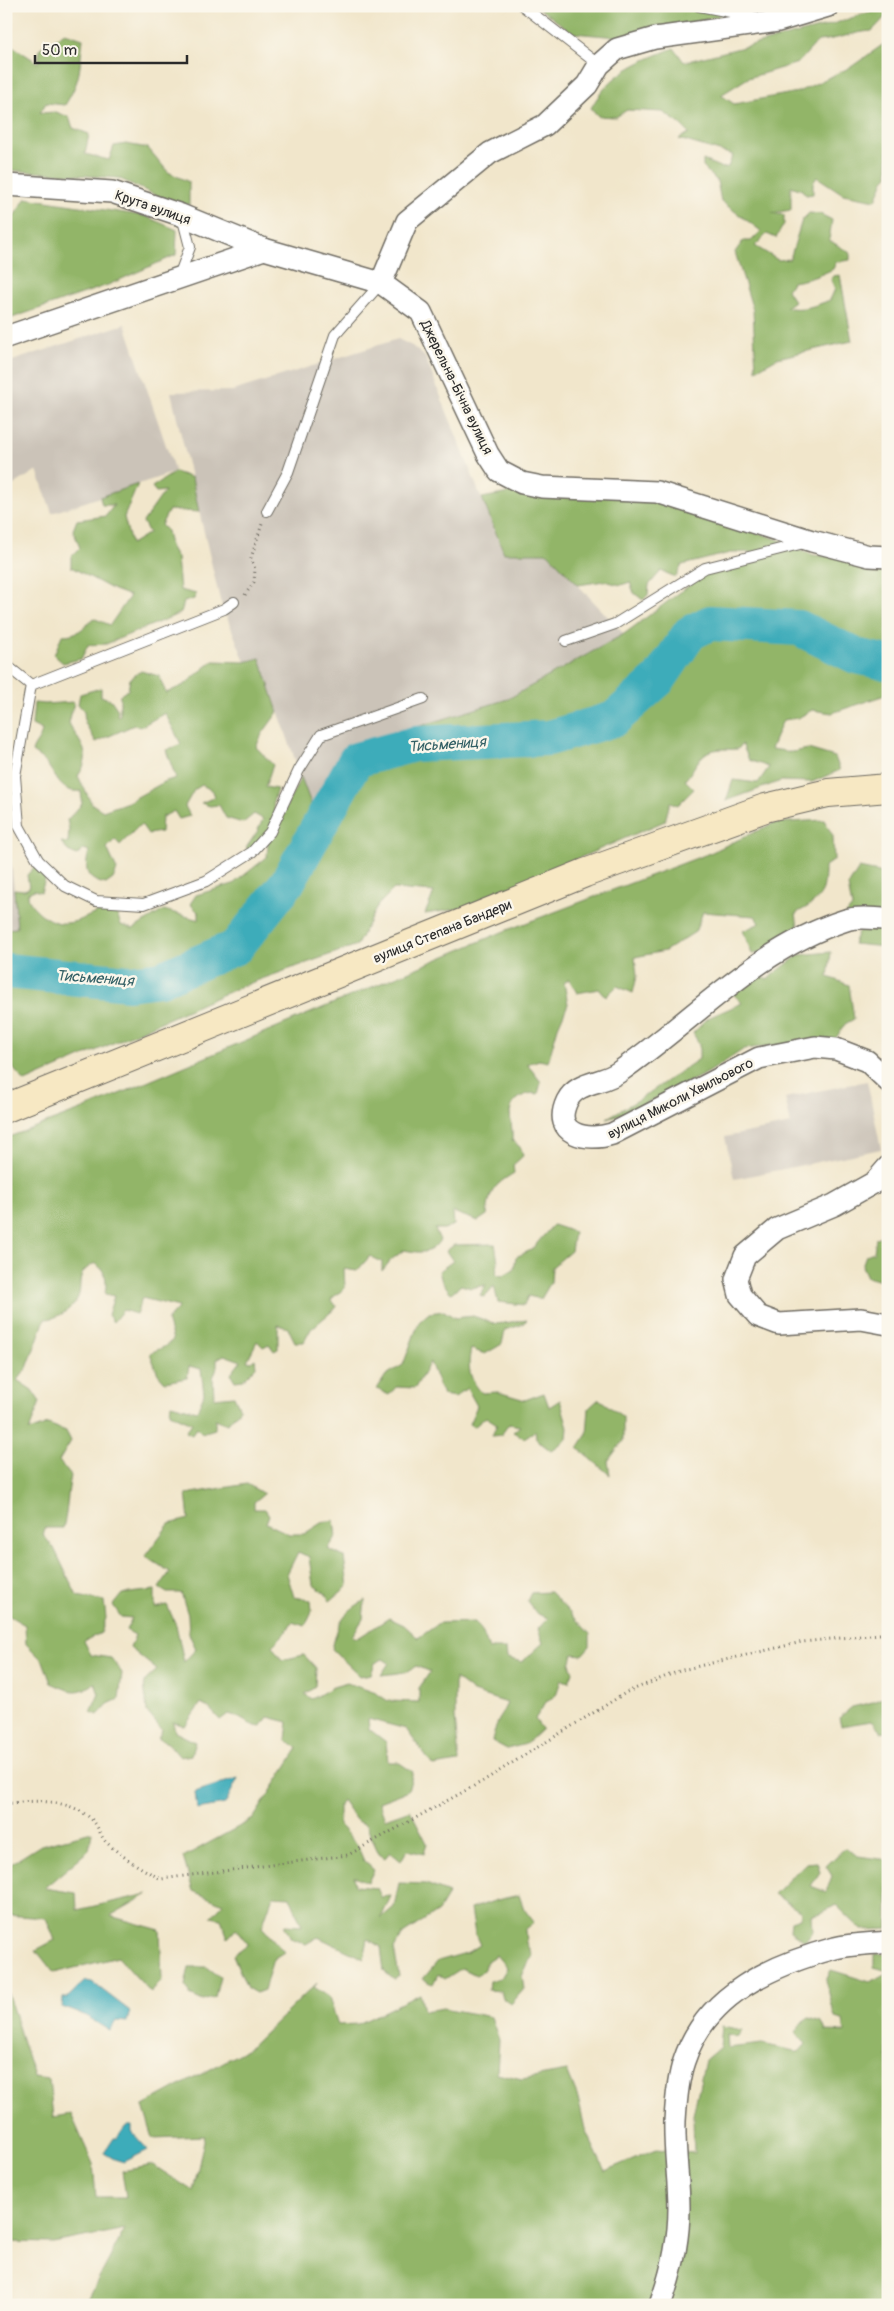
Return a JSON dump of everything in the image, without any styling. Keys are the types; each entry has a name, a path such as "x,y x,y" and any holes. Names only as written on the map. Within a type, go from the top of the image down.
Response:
{"main road":[{"name":"вулиця Степана Бандери","path":"6,1108 585,873 765,808 828,793 888,788"}],"street":[{"path":"381,283 407,221 490,152 545,125 587,85 599,65 618,50 655,38 778,21 828,6"},
{"name":"Крута вулиця","path":"6,184 112,192 182,215 264,249"},
{"path":"6,337 178,280 264,249"},
{"name":"Джерельна-Бічна вулиця","path":"264,249 381,283 421,312 488,454 499,471 510,478 542,487 658,492 812,541 869,556 888,557"},
{"name":"вулиця Миколи Хвильового","path":"888,919 848,919 775,953 715,996 618,1074 581,1087 568,1100 565,1122 571,1132 582,1137 598,1138 612,1134 759,1058 815,1047 836,1049 853,1054 867,1061 888,1081"},
{"path":"888,1168 876,1182 834,1205 777,1229 745,1256 736,1279 740,1295 758,1316 779,1324 861,1319 888,1324"},
{"path":"660,2305 669,2281 679,2209 675,2121 684,2061 698,2033 715,2007 742,1985 780,1966 836,1948 888,1942"}],"lane":[{"path":"523,6 599,65"},
{"path":"699,6 778,21"},
{"path":"178,280 190,247 182,215"},
{"path":"267,511 288,472 335,335 381,283"},
{"path":"566,641 615,624 705,568 812,541"},
{"path":"31,685 224,610 234,602"},
{"path":"6,665 31,685"},
{"path":"31,685 15,776 19,826 38,860 65,886 96,901 144,904 206,881 252,852 270,832 299,770 321,735 423,699"},
{"path":"6,791 15,776"}],"path":[{"path":"234,602 248,593 254,582 255,569 251,558 267,511"},
{"path":"6,1804 27,1800 62,1805 79,1810 94,1822 105,1841 136,1866 161,1879 348,1856 483,1781 627,1692 682,1670 802,1642 880,1634 888,1636"}],"shaded area":[{"path":"125,324 175,472 52,513 37,470 6,490 6,363"},
{"path":"398,339 412,346 425,357 503,552 548,553 624,634 508,699 356,746 312,809 260,658 245,662 220,600 171,392 233,391"},
{"path":"6,813 14,889 17,929 6,929"},
{"path":"867,1081 881,1149 734,1179 725,1137 791,1124 785,1098"}],"green space":[{"path":"536,6 749,6 705,20 617,37 573,33"},
{"path":"888,6 888,14 872,31 818,41 798,63 748,78 721,95 734,104 798,92 851,67 888,41 888,176 884,180 876,200 843,194 817,177 813,183 813,194 806,195 802,190 791,186 791,210 772,213 784,215 784,224 776,238 767,234 755,246 778,260 790,259 802,220 809,213 820,214 832,220 829,240 850,253 850,260 836,262 833,269 818,276 792,282 787,290 794,301 786,307 803,308 830,300 835,289 831,280 833,276 840,275 852,341 777,358 756,370 753,310 735,252 743,241 751,241 761,231 721,201 717,181 703,167 703,160 722,168 728,167 733,155 679,139 689,133 663,112 627,110 616,117 598,116 591,108 616,77 637,64 674,48 684,62 827,26"},
{"path":"6,25 11,45 38,63 40,48 65,33 83,39 79,73 65,105 46,103 40,113 56,112 69,117 73,128 89,134 85,154 109,160 114,146 126,144 148,148 168,172 189,182 189,205 162,198 118,178 6,170"},
{"path":"26,198 145,216 177,230 176,255 108,285 6,320 6,228"},
{"path":"175,472 192,478 199,512 169,510 161,525 167,531 170,546 177,558 180,590 196,594 194,599 184,602 181,613 106,644 88,645 81,659 63,663 54,655 62,635 80,631 93,618 110,625 130,596 114,590 71,567 71,557 80,548 73,530 77,520 106,516 114,505 102,505 100,497 138,484 124,517 131,544 149,533 143,522 165,491 156,492 152,487"},
{"path":"520,491 658,497 785,542 813,555 888,563 888,694 832,713 812,710 798,718 783,720 771,749 793,752 808,749 835,757 840,770 812,782 781,781 726,801 733,780 758,783 769,767 749,760 742,744 738,749 709,751 701,758 685,780 694,789 678,805 670,802 665,821 463,908 425,914 434,892 394,889 378,905 357,945 242,986 25,1082 6,1060 6,929 17,928 14,889 24,890 29,888 27,875 37,864 47,873 41,892 34,890 28,893 28,896 33,906 48,919 64,923 72,922 105,909 117,914 121,925 133,929 164,910 199,920 199,913 190,904 196,895 233,884 267,857 268,842 261,839 249,851 246,848 263,819 254,814 243,823 226,818 219,805 210,806 201,803 215,797 213,791 202,785 194,790 185,806 190,816 179,819 174,811 162,817 161,832 148,834 141,824 120,845 115,839 107,848 117,870 113,879 106,884 94,880 90,877 87,869 89,851 84,849 77,855 68,851 61,842 68,843 69,829 67,820 82,804 81,791 73,791 62,786 42,759 32,752 42,730 32,725 34,703 74,702 69,723 84,749 85,755 83,768 78,776 92,804 103,811 128,802 166,781 176,778 166,750 181,744 165,713 140,727 134,725 96,742 85,723 84,711 78,704 80,694 101,688 101,696 111,700 118,710 117,717 120,715 120,695 128,690 130,679 141,671 159,676 166,693 184,685 213,661 245,662 260,658 278,712 262,734 256,747 273,765 265,787 277,789 273,802 277,825 301,777 313,809 356,746 508,699 624,634 706,573 758,562 751,552 730,553 682,565 676,577 661,571 649,585 648,595 643,600 634,593 630,582 621,585 604,581 578,585 548,553 504,553 482,498"},
{"path":"824,820 833,836 834,860 825,866 823,890 817,900 796,913 799,935 762,953 752,954 743,931 760,923 755,916 703,912 695,932 665,951 635,957 637,976 633,993 617,986 606,997 599,989 577,993 569,979 564,983 568,1004 558,1027 548,1062 539,1060 527,1064 541,1082 538,1094 525,1095 511,1107 512,1140 521,1148 523,1156 513,1165 514,1173 497,1185 491,1194 487,1215 478,1221 453,1212 454,1225 444,1229 435,1229 440,1240 433,1248 425,1252 404,1250 391,1260 382,1271 382,1262 370,1256 357,1271 344,1269 345,1288 331,1299 337,1307 311,1329 304,1342 295,1342 288,1328 278,1325 278,1349 274,1351 269,1344 263,1347 257,1341 247,1361 251,1362 255,1359 256,1367 243,1380 235,1381 231,1374 241,1361 224,1355 217,1359 217,1367 213,1378 214,1398 234,1396 240,1409 227,1424 215,1419 215,1429 202,1433 196,1427 192,1435 186,1432 192,1423 170,1413 171,1404 197,1411 204,1394 201,1369 189,1366 187,1378 165,1382 158,1374 150,1353 164,1347 173,1340 167,1320 179,1307 142,1298 136,1314 123,1310 113,1322 108,1315 114,1296 105,1294 106,1280 104,1273 95,1263 85,1270 77,1299 61,1315 45,1319 27,1368 17,1380 32,1390 40,1402 29,1431 48,1424 66,1431 71,1441 59,1461 71,1476 63,1528 45,1528 43,1535 54,1548 77,1596 104,1601 106,1618 101,1633 84,1641 91,1655 111,1658 122,1673 119,1699 108,1704 98,1715 91,1712 99,1694 95,1683 83,1690 73,1691 51,1683 43,1661 26,1644 25,1625 6,1614 6,1138 81,1110 502,932 710,853 774,823"},
{"path":"859,868 888,874 886,947 853,944 858,932 867,924 845,915 852,907 848,886"},
{"path":"831,952 828,977 849,985 854,1019 845,1024 836,1038 744,1049 709,1072 626,1113 607,1118 640,1099 699,1059 699,1044 693,1033 708,1018 742,1003 731,992 759,975 767,979 799,955"},
{"path":"553,1225 574,1232 571,1251 552,1267 551,1282 541,1299 528,1296 524,1305 498,1302 494,1286 484,1297 480,1295 486,1285 471,1288 461,1285 451,1293 442,1282 439,1271 453,1261 446,1251 454,1245 495,1244 498,1262 496,1274 502,1276 514,1269 516,1257 531,1250"},
{"path":"888,1233 888,1299 885,1300 881,1281 867,1277 862,1266 866,1255 874,1252 876,1238"},
{"path":"444,1311 455,1318 473,1316 496,1324 527,1320 521,1325 505,1330 502,1344 485,1354 471,1349 469,1367 472,1378 482,1393 498,1392 525,1400 544,1393 549,1407 560,1400 568,1427 567,1439 551,1451 536,1439 535,1431 524,1438 513,1432 520,1426 509,1424 501,1435 492,1436 497,1424 486,1417 474,1427 469,1424 477,1406 467,1388 455,1397 443,1395 430,1362 415,1388 396,1387 389,1395 377,1389 386,1375 403,1365 419,1322 429,1313"},
{"path":"599,1399 623,1417 623,1441 608,1461 610,1475 578,1448 587,1434 589,1408"},
{"path":"247,1484 264,1494 254,1502 254,1509 265,1509 269,1515 266,1523 289,1534 304,1534 321,1523 334,1520 336,1537 328,1549 344,1557 348,1586 330,1601 325,1593 313,1585 309,1557 298,1552 287,1574 294,1597 311,1600 312,1611 305,1626 292,1622 286,1632 272,1646 282,1660 304,1655 316,1668 315,1687 305,1694 312,1699 333,1687 347,1683 376,1693 388,1701 419,1702 419,1688 430,1672 416,1666 407,1672 381,1675 389,1663 383,1659 375,1663 371,1674 360,1676 332,1649 339,1626 345,1615 365,1600 363,1619 352,1636 358,1638 389,1618 404,1625 418,1638 440,1623 475,1622 482,1631 489,1649 506,1649 507,1658 522,1662 543,1643 538,1629 548,1618 537,1614 527,1601 531,1593 550,1592 590,1634 590,1646 582,1655 573,1654 570,1664 573,1672 569,1682 561,1680 556,1695 546,1702 535,1719 542,1729 526,1744 507,1749 492,1741 496,1726 507,1703 473,1692 455,1678 455,1717 459,1762 433,1766 406,1729 368,1719 369,1729 386,1742 388,1762 398,1762 413,1772 408,1791 379,1802 385,1819 410,1810 427,1843 424,1854 407,1850 401,1861 390,1852 385,1858 379,1854 366,1825 356,1820 342,1800 339,1804 339,1825 357,1845 364,1861 374,1870 368,1882 354,1876 355,1886 377,1888 381,1897 391,1896 381,1918 394,1907 399,1883 426,1884 449,1893 438,1911 403,1934 394,1949 399,1976 394,1980 384,1971 381,1947 368,1939 364,1959 318,1937 306,1944 291,1938 284,1925 302,1926 290,1897 273,1896 262,1927 284,1952 273,1959 264,1990 256,1993 247,1988 233,1955 248,1944 236,1929 228,1938 221,1919 211,1917 223,1904 193,1891 183,1857 253,1819 298,1748 286,1740 288,1722 268,1717 261,1727 228,1714 220,1720 208,1707 201,1703 185,1726 173,1722 175,1732 195,1742 191,1755 180,1757 168,1743 158,1739 162,1730 147,1712 144,1682 157,1670 130,1648 135,1635 126,1630 132,1618 121,1617 113,1605 122,1594 155,1590 155,1608 167,1605 176,1625 184,1662 196,1649 189,1634 188,1615 181,1593 167,1593 159,1588 170,1572 145,1556 169,1524 189,1519 186,1494"},
{"path":"884,1697 888,1698 888,1733 881,1732 871,1721 841,1726 839,1718 852,1707"},
{"path":"92,1832 89,1850 44,1888 76,1893 77,1910 148,1894 110,1916 160,1930 162,1980 151,1993 118,1957 54,1973 36,1950 55,1940 46,1918 6,1915 6,1867 41,1845"},
{"path":"845,1848 858,1856 888,1859 888,1929 862,1930 836,1905 821,1913 812,1915 813,1931 805,1941 790,1931 791,1921 800,1918 801,1912 774,1894 806,1863 817,1862 820,1872 811,1886 826,1892 832,1876 826,1866"},
{"path":"519,1895 524,1909 534,1922 525,1930 526,1943 532,1955 522,1976 524,1989 511,2004 503,1999 501,1991 488,1990 489,1981 501,1978 507,1968 496,1955 487,1961 485,1970 476,1975 462,1968 445,1979 438,1974 433,1984 423,1979 438,1961 466,1953 480,1945 475,1934 471,1909"},
{"path":"874,1954 888,1954 888,1971 874,1967"},
{"path":"189,1967 207,1967 220,1977 215,1997 203,2001 190,1995 185,1986"},
{"path":"831,1970 870,1982 888,1972 888,2305 85,2305 125,2229 53,2243 6,2242 6,1988 34,2077 49,2079 53,2117 71,2114 93,2164 96,2197 126,2197 122,2171 153,2165 193,2191 205,2136 153,2138 143,2106 251,2047 318,1982 314,1987 329,1997 338,2025 358,2024 420,1994 424,2011 443,2008 491,2017 499,2040 497,2073 522,2079 567,2071 578,2098 585,2129 605,2171 656,2149 694,2153 693,2115 705,2060 720,2047 722,2026 742,2030 737,2037 727,2035 728,2048 762,2044 799,2052 806,2044 796,2033 799,2025 809,2018 822,2022 826,2031 845,2032 843,2020 835,2018 826,1981"}],"water":[{"path":"238,1778 225,1804 197,1809 195,1792"},
{"path":"85,1981 92,1982 130,2011 127,2022 116,2021 110,2031 86,2016 62,2007 63,1998 68,1997"},
{"path":"126,2126 132,2126 132,2132 148,2150 124,2162 104,2153 114,2138 117,2138"}],"waterway":[{"name":"Тисьмениця","path":"6,971 129,983 161,979 236,947 287,883 356,760 415,744 549,738 614,719 659,679 690,633 710,623 799,628 856,656 888,663"}]}
